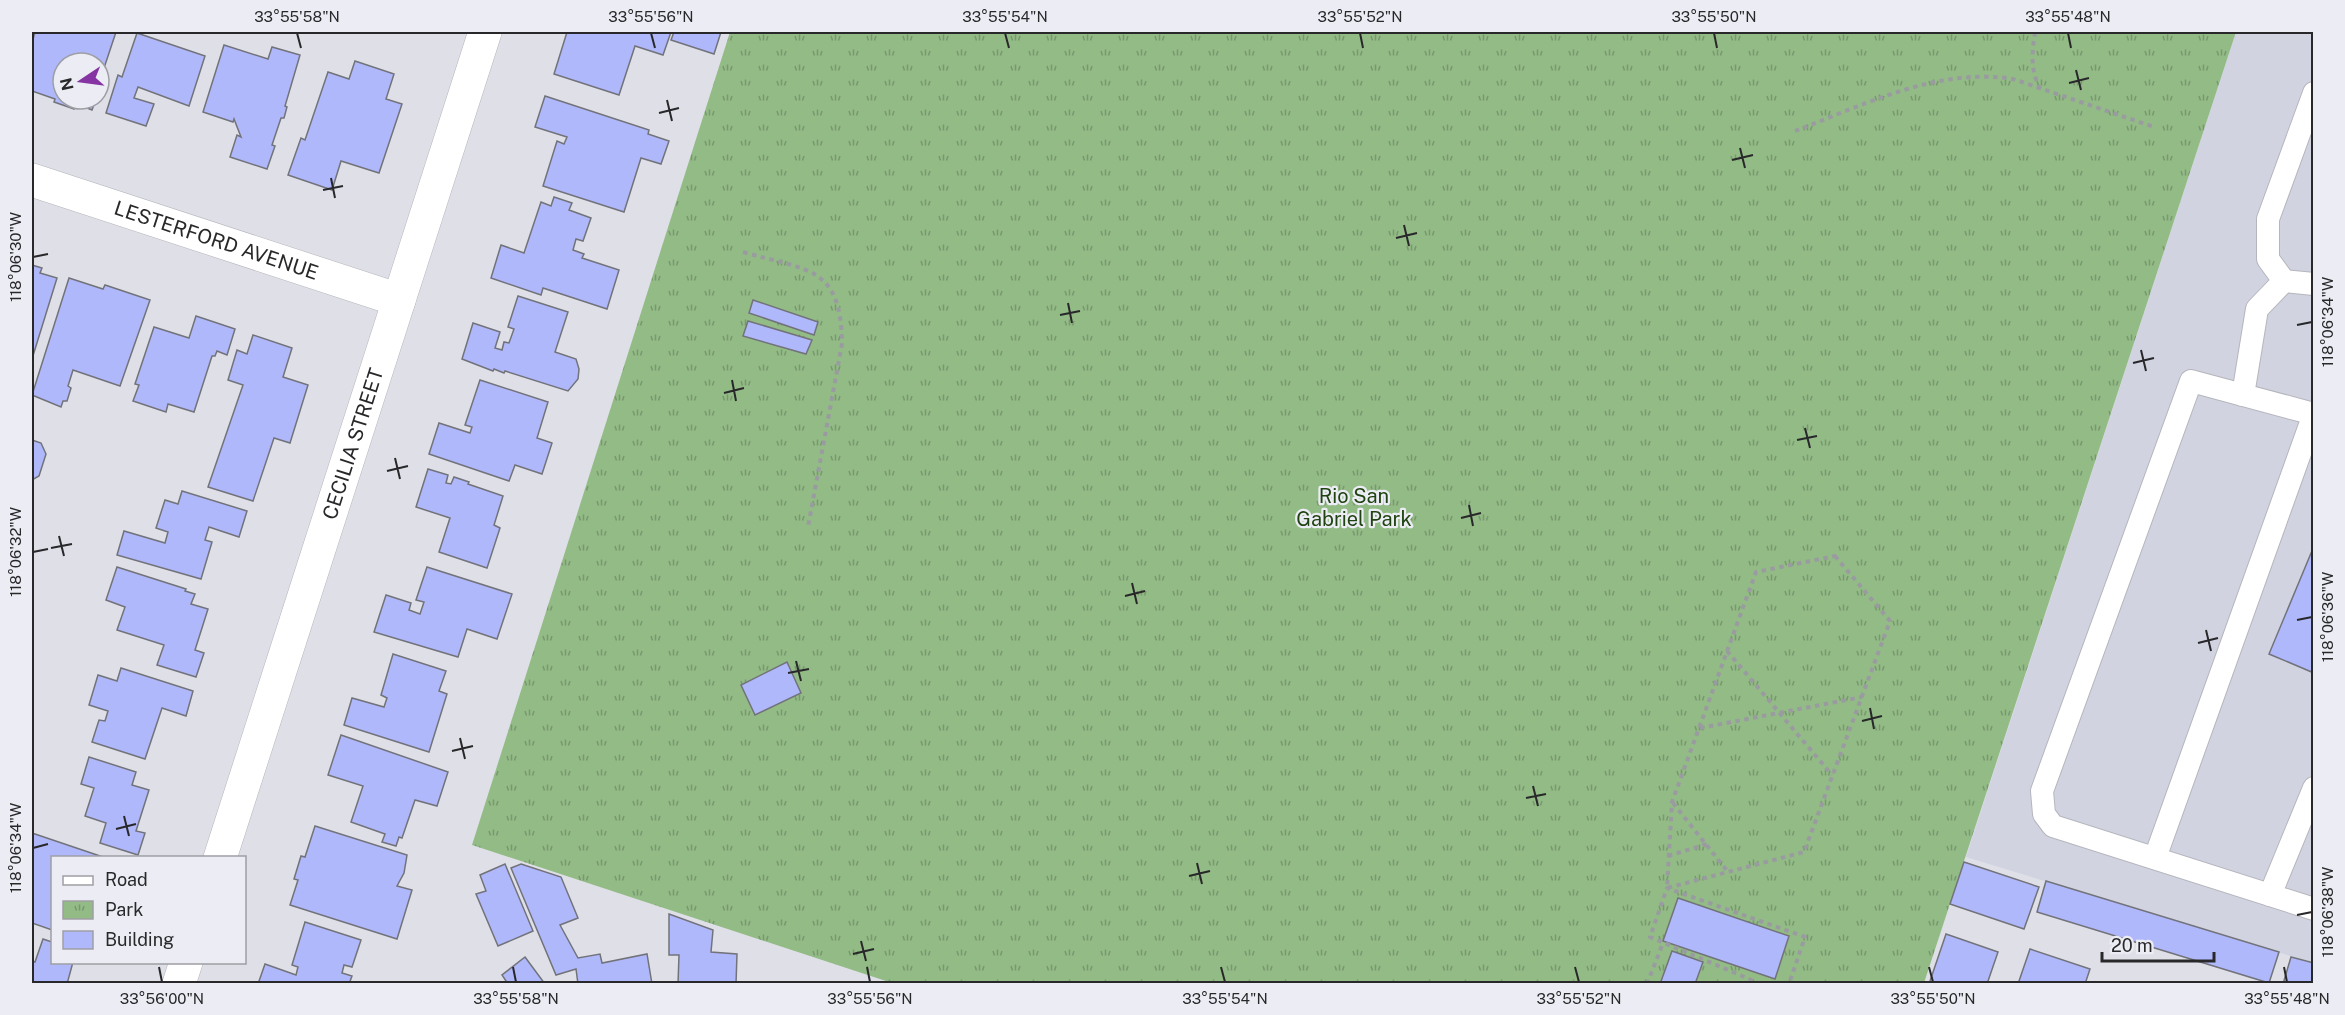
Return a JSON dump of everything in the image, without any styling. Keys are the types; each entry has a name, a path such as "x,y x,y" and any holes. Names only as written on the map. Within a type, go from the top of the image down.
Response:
{"street":[{"name":"CECILIA STREET","path":"221,856 485,32"},
{"name":"LESTERFORD AVENUE","path":"32,180 399,300"},
{"path":"180,984 186,964"}],"lane":[{"path":"2313,93 2268,219 2268,259 2284,281 2313,284"},
{"path":"2243,395 2257,309 2284,281"},
{"path":"2155,858 2313,414 2191,381 2042,791 2044,814 2053,826 2313,909"},
{"path":"2270,895 2313,789"}],"path":[{"path":"2035,32 2031,60 2040,89"},
{"path":"1795,131 1895,93 1943,80 1991,76 2013,79 2154,127"},
{"path":"743,252 821,277 831,288 842,318 842,344 808,527"},
{"path":"1667,888 1804,852 1890,621 1835,556 1756,572 1672,802 1667,888 1650,938 1761,984"},
{"path":"1727,651 1833,775"},
{"path":"1699,728 1862,697"},
{"path":"1672,802 1728,872"},
{"path":"1668,856 1707,844"},
{"path":"1667,888 1805,937 1790,984"},
{"path":"1647,984 1664,943"}],"shaded area":[{"path":"2236,32 2313,32 2313,963 1966,857"}],"green space":[{"name":"Rio San Gabriel Park","path":"730,32 2236,32 1924,983 892,983 472,845"}],"building":[{"path":"35,32 116,32 110,51 51,51 51,98 32,91 32,43"},
{"path":"567,32 671,32 663,55 635,46 619,95 554,74"},
{"path":"674,32 721,32 714,54 671,40"},
{"path":"137,33 205,56 189,106 138,87 134,98 154,104 146,126 106,113 111,111 111,97 118,75 122,77"},
{"path":"224,45 268,59 272,47 300,55 285,106 287,107 284,118 281,118 272,145 275,146 267,169 230,157 237,135 241,137 234,119 233,122 203,112"},
{"path":"355,61 394,74 386,99 402,104 379,173 341,161 332,190 288,175 301,138 305,140 328,72 349,79"},
{"path":"545,96 649,130 648,134 669,141 661,164 641,158 624,212 543,186 557,141 564,144 567,137 535,127"},
{"path":"554,197 572,203 569,210 591,218 583,241 576,239 573,250 584,254 582,258 619,270 607,309 543,288 541,295 491,278 501,245 524,253 541,202 551,206"},
{"path":"32,265 42,268 40,273 57,278 32,359"},
{"path":"69,278 103,289 105,285 150,300 120,386 73,370 68,386 71,388 67,401 63,401 61,407 32,395"},
{"path":"518,296 568,312 555,352 576,359 579,369 578,379 568,391 505,371 504,373 494,369 493,371 462,359 473,323 500,332 495,348 502,350 504,342 509,343 514,329 508,327"},
{"path":"753,300 818,322 814,335 749,313"},
{"path":"196,316 235,329 227,355 217,351 215,356 212,356 194,412 168,404 166,412 133,401 139,385 135,384 154,327 189,338"},
{"path":"748,321 812,340 806,354 743,336"},
{"path":"253,335 292,348 283,377 308,385 290,443 274,438 253,501 208,487 243,385 228,380 237,350 247,354"},
{"path":"480,380 548,402 537,438 552,443 542,474 515,465 509,481 429,454 439,423 470,433 472,427 465,425"},
{"path":"32,440 41,443 46,454 39,476 32,480"},
{"path":"428,469 448,475 446,483 451,484 454,477 503,496 494,525 500,528 487,568 439,552 450,518 416,507"},
{"path":"182,491 247,511 239,537 209,527 205,540 212,542 201,579 117,555 124,531 165,543 168,532 156,528 165,500 178,504"},
{"path":"2314,546 2314,673 2269,654"},
{"path":"117,567 186,589 185,591 195,594 191,604 208,609 195,650 204,653 196,677 157,665 164,645 117,630 125,607 106,600"},
{"path":"427,567 512,594 497,639 467,629 458,657 374,632 386,595 411,603 409,610 420,614 424,602 416,600"},
{"path":"393,654 446,671 439,691 447,694 429,752 344,725 352,698 384,707 387,698 381,695"},
{"path":"787,662 801,693 755,715 741,685"},
{"path":"121,668 193,691 186,716 162,708 145,759 92,742 99,720 105,721 108,711 89,705 98,675 117,681"},
{"path":"341,735 448,772 437,806 415,800 402,838 399,837 396,846 382,842 385,834 351,822 363,786 328,775"},
{"path":"89,757 136,772 132,785 149,790 136,831 145,833 138,855 100,843 106,823 85,816 94,788 81,784"},
{"path":"315,826 407,855 404,873 397,886 412,890 397,939 290,905 298,880 294,879 301,856 305,857"},
{"path":"32,833 100,856 51,856 51,930 32,923"},
{"path":"1964,862 2039,887 2024,929 1950,904"},
{"path":"505,864 533,931 498,946 476,894 486,891 480,875"},
{"path":"521,864 561,877 578,918 560,925 578,958 600,954 602,963 647,954 652,984 578,984 576,969 556,975 511,868"},
{"path":"2046,881 2279,952 2269,983 2037,912"},
{"path":"1678,898 1789,936 1775,979 1663,941"},
{"path":"669,914 713,930 711,952 737,954 736,984 678,984 679,955 669,955"},
{"path":"305,922 361,940 352,967 344,965 342,973 352,976 349,984 258,984 265,964 296,975 298,967 292,965"},
{"path":"1946,934 1998,952 1987,984 1929,984"},
{"path":"43,939 51,942 51,964 72,964 67,984 32,984 32,961 35,962"},
{"path":"2030,949 2090,969 2085,984 2018,984"},
{"path":"1672,951 1703,962 1695,984 1660,984"},
{"path":"525,957 545,984 508,984 502,975"},
{"path":"2291,957 2314,963 2314,984 2283,984"}]}
